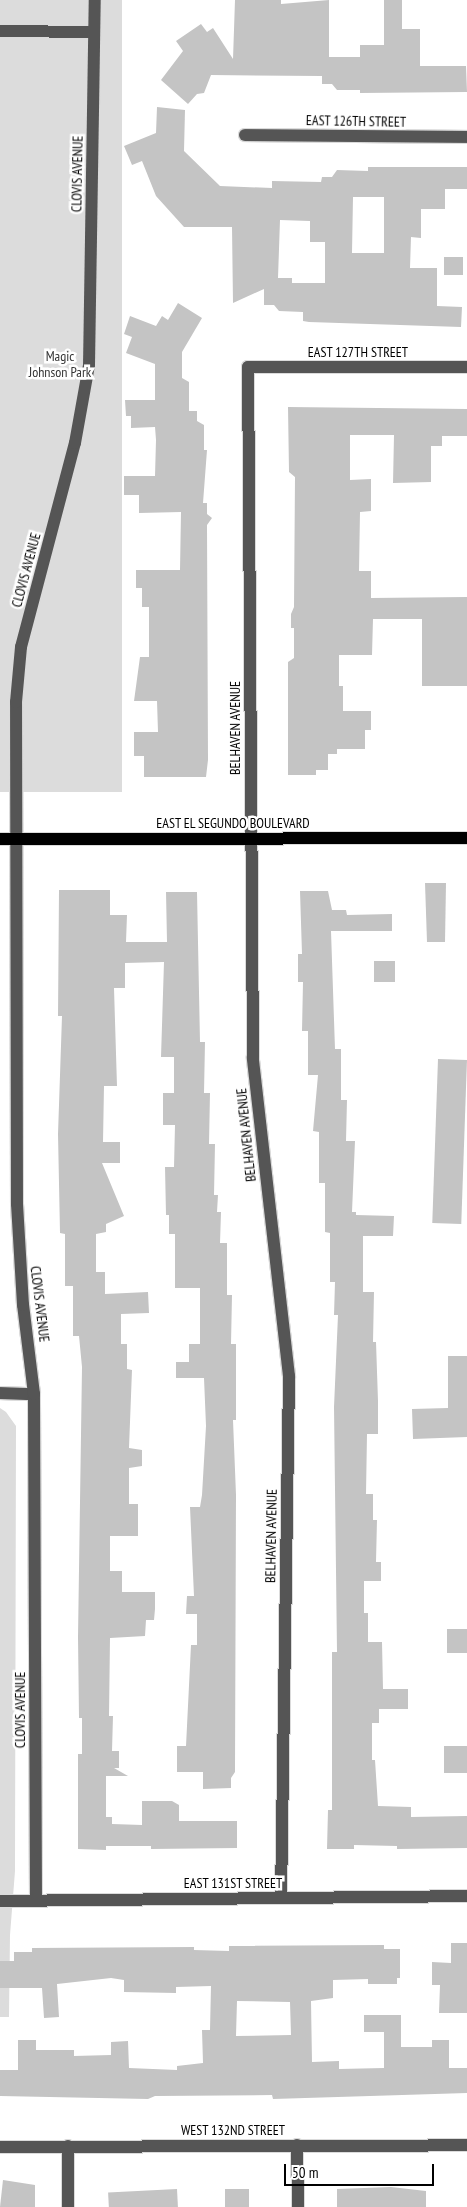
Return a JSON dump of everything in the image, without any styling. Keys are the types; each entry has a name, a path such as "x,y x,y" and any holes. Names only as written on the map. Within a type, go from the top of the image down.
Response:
{"main road":[{"name":"EAST EL SEGUNDO BOULEVARD","path":"0,839 467,838"}],"street":[{"name":"CLOVIS AVENUE","path":"36,1900 34,1394 18,1252 14,839 20,647 75,444 90,365 95,0"},
{"path":"0,31 94,32"},
{"name":"EAST 126TH STREET","path":"245,135 467,137"},
{"name":"EAST 127TH STREET","path":"248,367 467,366"},
{"name":"BELHAVEN AVENUE","path":"248,367 253,1058 289,1376 281,1898"},
{"path":"0,1393 34,1394"},
{"name":"EAST 131ST STREET","path":"0,1901 467,1896"},
{"path":"297,2145 298,2207"},
{"name":"WEST 132ND STREET","path":"0,2147 467,2145"},
{"path":"68,2146 68,2207"}],"green space":[{"name":"Magic Johnson Park","path":"0,0 122,0 122,792 0,792"},
{"path":"0,1408 6,1412 16,1426 15,1871 10,1935 9,2017 0,2017"}],"building":[{"path":"235,0 281,0 281,4 329,0 329,57 360,57 360,45 384,45 384,0 402,0 402,29 420,29 420,66 466,66 467,92 360,93 360,90 337,90 332,84 322,84 322,76 211,75 204,93 197,94 188,104 161,80 183,51 176,41 201,24 207,32 213,28 233,59"},
{"path":"157,107 185,110 184,151 220,186 272,188 272,181 321,182 322,177 332,177 337,170 368,171 368,167 467,167 467,189 445,189 445,209 421,209 421,238 411,237 410,268 437,268 437,306 462,307 461,327 303,321 303,312 279,311 274,305 264,305 264,289 233,303 232,227 184,227 156,196 142,161 132,165 124,146 156,133","holes":["353,197 384,197 384,253 352,253","280,220 310,221 310,242 325,242 325,283 292,283 292,278 278,278"]},
{"path":"444,257 463,257 463,275 444,275"},
{"path":"178,303 202,318 182,352 182,378 189,382 189,411 197,411 197,421 204,425 204,450 207,450 203,503 207,503 207,514 212,518 207,525 208,760 206,777 144,777 144,756 134,756 134,732 158,732 157,701 134,701 140,657 149,657 149,607 142,607 142,588 136,588 136,570 180,570 181,512 139,513 139,495 124,495 124,476 155,476 156,440 155,427 131,428 131,416 126,416 125,400 155,400 155,364 126,353 132,337 124,334 130,316 156,326 162,316 168,320"},
{"path":"288,407 467,409 467,436 442,436 442,446 431,446 431,482 393,483 394,435 350,435 350,480 371,479 371,511 360,512 359,571 371,571 371,598 467,597 467,686 422,686 422,619 373,619 372,655 339,655 339,686 343,686 343,711 371,711 371,730 365,730 365,749 337,749 337,754 328,754 328,770 316,770 316,775 288,775 288,662 294,658 294,628 291,628 291,614 294,607 295,477 289,472"},
{"path":"425,883 446,883 445,942 427,942"},
{"path":"59,890 110,890 110,915 127,915 126,942 167,942 166,892 197,892 200,1042 205,1042 204,1093 210,1093 209,1144 215,1144 214,1195 218,1195 217,1212 221,1212 220,1243 227,1243 227,1295 232,1295 231,1344 236,1344 236,1420 233,1420 236,1495 235,1772 231,1778 231,1788 203,1789 203,1772 177,1772 177,1746 186,1746 191,1645 197,1645 197,1614 186,1614 187,1596 194,1596 190,1507 200,1507 206,1426 204,1378 176,1378 176,1362 189,1362 189,1344 200,1344 200,1288 175,1288 175,1234 169,1234 169,1215 166,1215 165,1167 174,1167 175,1125 163,1125 163,1093 174,1093 174,1057 161,1057 164,962 125,963 125,988 114,988 117,1086 104,1086 103,1142 120,1142 120,1163 102,1163 124,1216 106,1224 106,1232 96,1234 96,1272 105,1272 105,1294 148,1292 149,1313 121,1314 121,1344 127,1344 127,1369 132,1370 129,1448 142,1450 142,1466 129,1468 129,1504 138,1504 138,1536 110,1536 110,1571 122,1571 122,1592 155,1592 155,1609 154,1620 146,1620 145,1636 110,1638 109,1716 113,1716 112,1751 119,1751 119,1768 114,1768 128,1776 106,1776 106,1817 112,1817 112,1824 142,1825 142,1801 172,1801 179,1805 179,1821 237,1821 237,1848 151,1849 151,1846 106,1846 106,1850 78,1849 78,1754 82,1754 82,1718 79,1718 78,1637 82,1367 79,1336 73,1336 73,1286 65,1286 65,1234 60,1233 58,1134 62,1016 58,1016"},
{"path":"300,891 328,891 332,910 346,910 347,915 392,914 392,931 331,931 335,1049 341,1049 341,1100 347,1100 346,1141 355,1141 352,1212 356,1212 356,1215 394,1216 393,1236 363,1236 363,1292 374,1292 373,1342 376,1342 378,1401 378,1434 367,1434 366,1494 373,1494 373,1520 377,1520 376,1562 381,1562 381,1581 364,1581 364,1613 368,1613 368,1642 382,1642 383,1689 408,1689 408,1709 379,1709 379,1723 372,1723 372,1760 375,1760 378,1806 411,1807 411,1817 467,1816 467,1848 397,1849 397,1846 354,1845 354,1849 327,1849 328,1810 332,1810 332,1652 337,1652 334,1407 338,1315 334,1315 335,1282 330,1282 330,1233 325,1232 325,1183 319,1183 319,1132 313,1131 318,1075 308,1075 308,1031 302,1031 303,982 298,982 298,954 302,954"},
{"path":"374,961 395,961 395,982 374,982"},
{"path":"438,1059 467,1060 461,1224 432,1223"},
{"path":"448,1356 467,1356 467,1437 413,1439 412,1409 448,1408"},
{"path":"447,1629 467,1629 467,1653 447,1653"},
{"path":"444,1746 467,1746 467,1773 444,1773"},
{"path":"451,1943 467,1943 467,2013 439,2013 440,1985 432,1985 432,1962 451,1963"},
{"path":"384,1945 384,1949 400,1949 400,1978 397,1978 397,1984 368,1984 368,1979 333,1980 333,1998 311,2001 312,2062 339,2061 339,2069 384,2068 384,2032 364,2032 364,2015 401,2015 401,2047 432,2047 432,2040 449,2040 449,2068 467,2068 467,2093 273,2099 272,2095 155,2096 148,2099 0,2096 0,2070 18,2070 18,2040 36,2040 36,2050 74,2050 74,2056 111,2055 111,2042 128,2041 129,2068 177,2070 177,2066 203,2063 202,2030 210,2030 211,1986 176,1987 176,1993 124,1992 124,1980 111,1978 57,1984 59,2017 44,2018 42,1988 0,1988 0,1961 14,1961 14,1952 32,1952 32,1948 194,1947 194,1950 229,1951 229,1946","holes":["237,2001 290,2002 291,2035 236,2036"]},
{"path":"3,2180 35,2185 35,2207 0,2207"},
{"path":"391,2187 426,2191 426,2207 337,2207 337,2189"},
{"path":"177,2189 178,2207 109,2207 108,2193"},
{"path":"225,2189 249,2189 249,2207 225,2207"}]}
